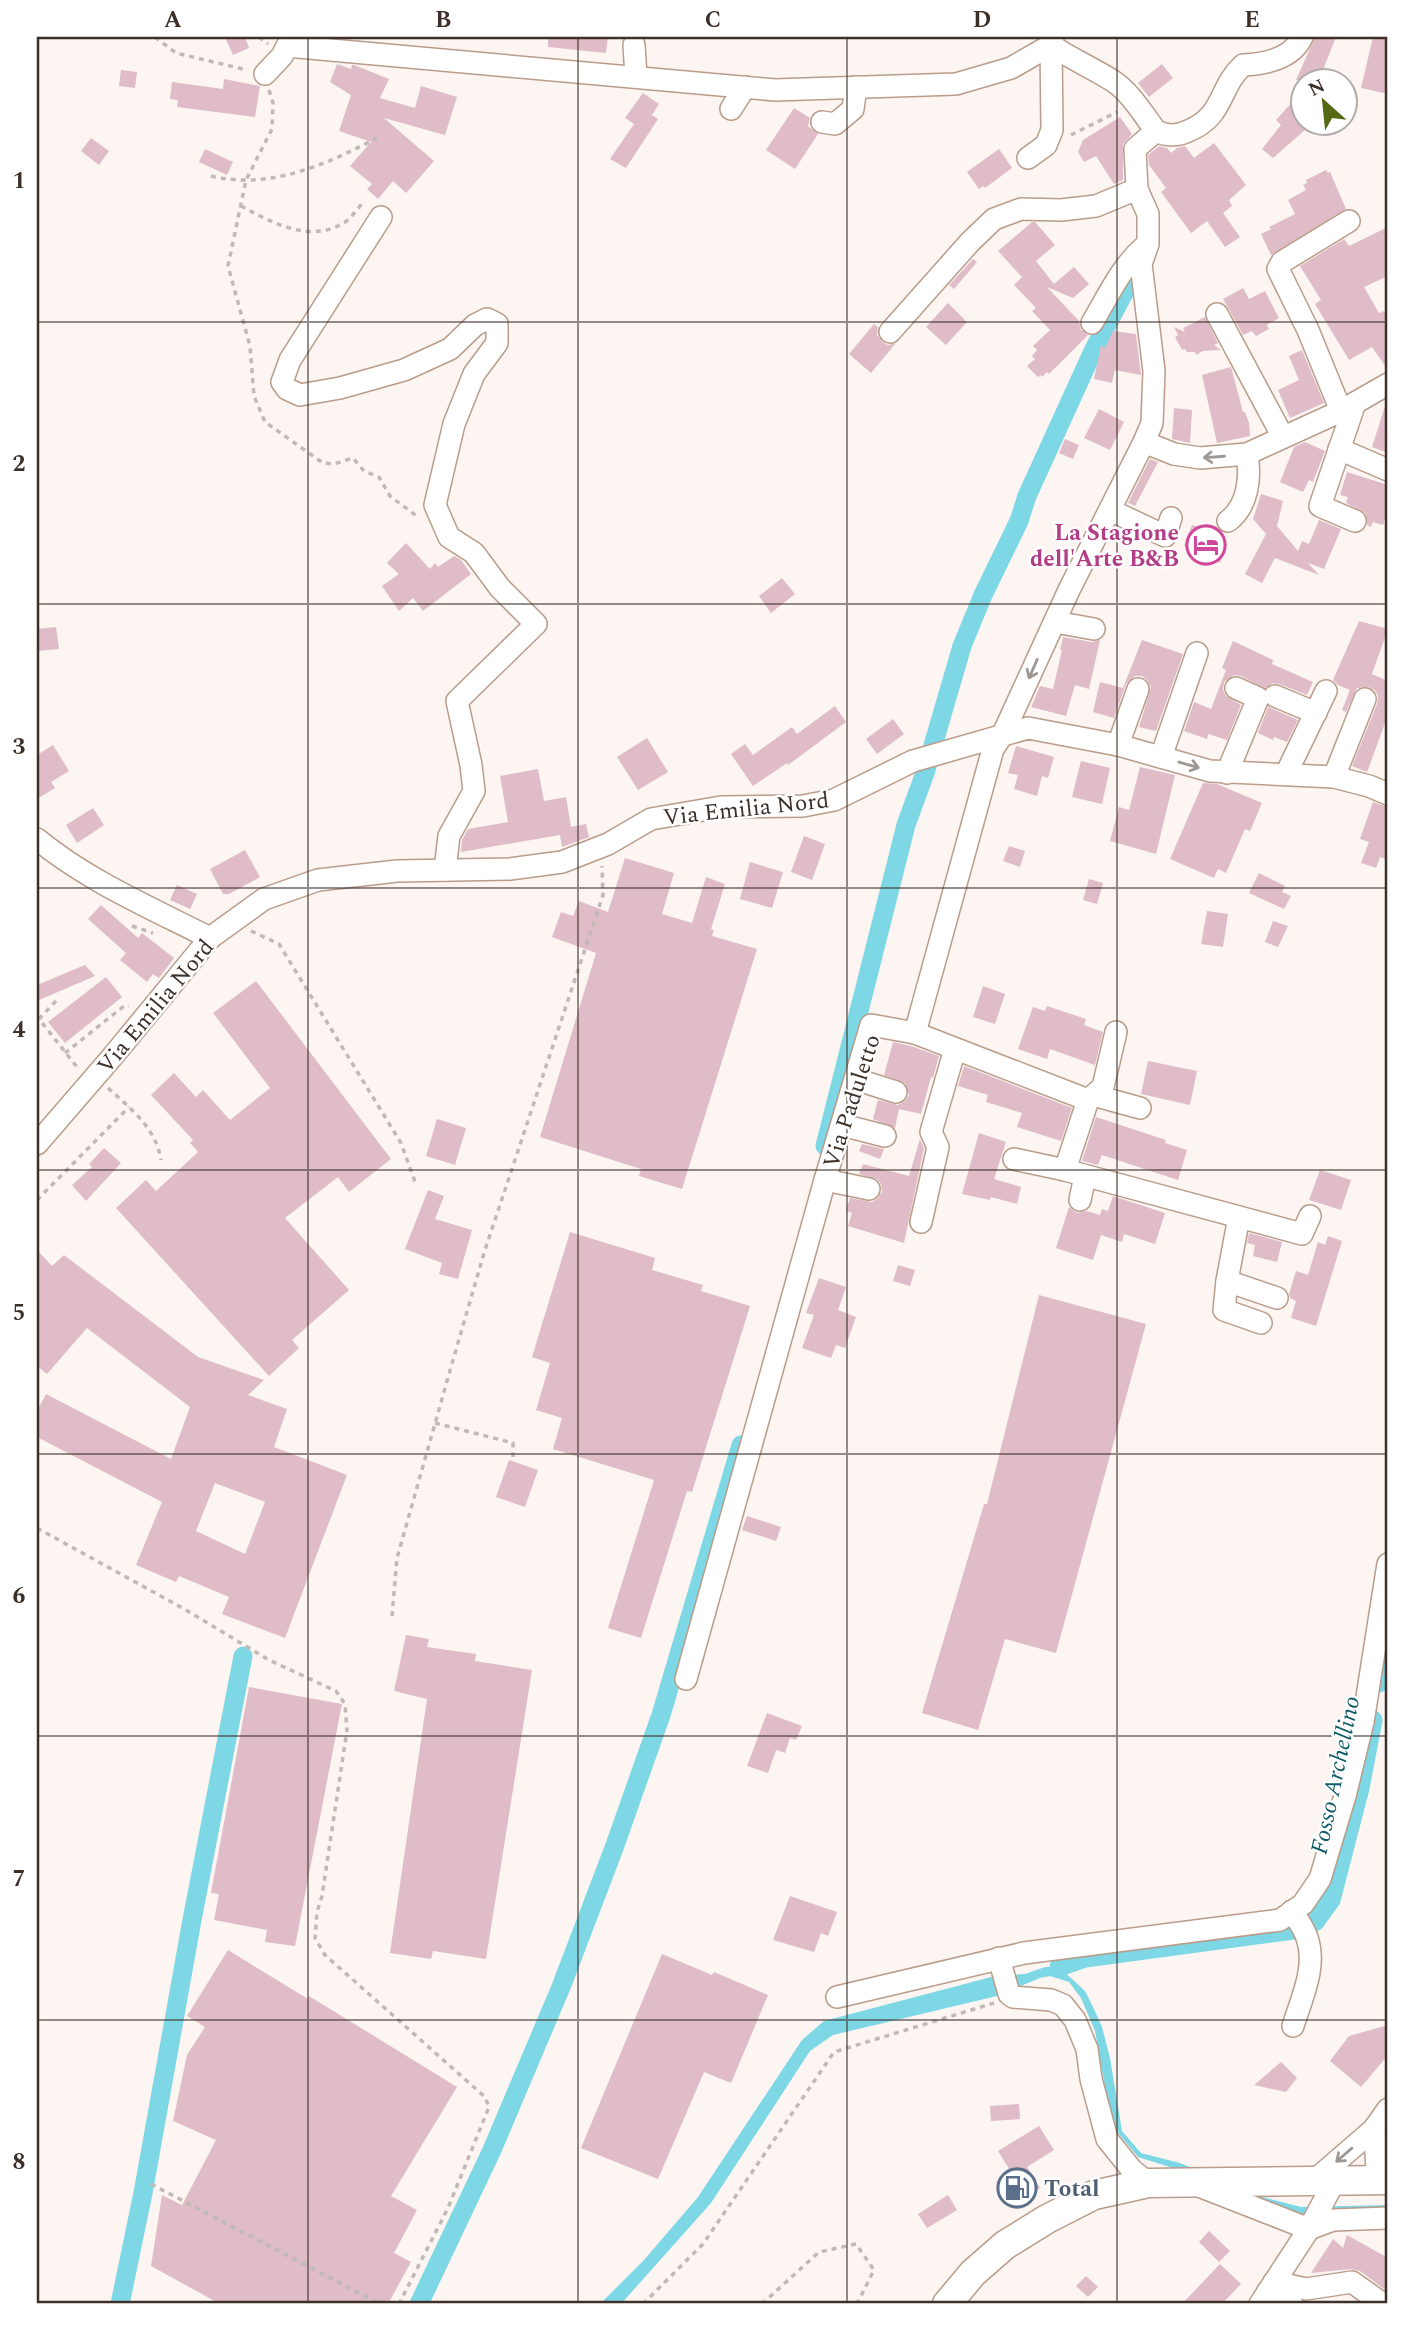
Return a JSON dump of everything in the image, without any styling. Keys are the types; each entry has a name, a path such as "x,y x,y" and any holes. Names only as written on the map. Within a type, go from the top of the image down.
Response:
{"main road":[{"path":"947,2304 973,2273 1005,2245 1047,2218 1094,2195 1148,2183 1325,2186 1383,2180"}],"street":[{"path":"1052,41 1068,58 1114,82 1136,103 1156,131 1179,135 1205,123 1213,114 1235,72 1243,65 1280,58 1297,46 1301,37"},
{"path":"265,74 282,56 287,46 530,69 633,82 775,90 956,84 1010,68 1052,41"},
{"path":"1028,158 1046,145 1052,130 1052,41"},
{"path":"633,82 634,45"},
{"path":"731,109 746,87"},
{"path":"822,122 835,124 852,109 856,88"},
{"path":"915,1033 993,749 1003,734 1152,423 1154,371 1141,264 1148,244 1148,214 1137,190 1135,149 1156,131"},
{"path":"890,332 961,251 994,219 1021,209 1061,210 1096,206 1137,190"},
{"path":"381,217 290,360 282,382 300,395 340,388 404,370 450,349 475,324 487,319 497,324 497,343 474,374 454,424 435,505 449,537 474,553 500,588 536,624 457,701 474,791 449,836 445,870"},
{"path":"1349,221 1282,262 1278,269 1348,407 1339,449 1320,506 1355,521"},
{"path":"1092,323 1122,272 1133,257 1148,244"},
{"path":"1217,314 1283,437"},
{"path":"1144,442 1174,454 1200,458 1247,454 1348,407 1388,384"},
{"path":"1339,449 1388,470"},
{"path":"1228,521 1238,513 1250,475 1247,454"},
{"path":"1110,510 1165,536 1171,518"},
{"path":"1055,621 1094,629"},
{"path":"1161,757 1196,653"},
{"path":"1227,773 1258,698 1236,688"},
{"path":"1118,745 1138,689"},
{"path":"1286,774 1326,691"},
{"path":"1275,696 1316,713"},
{"path":"1335,777 1365,699"},
{"name":"Via Emilia Nord","path":"37,1144 210,938 264,900 318,880 397,871 510,869 562,862 600,847 651,819 721,807 803,806 834,800 913,761 1028,729 1118,745 1210,771 1335,777 1388,794"},
{"path":"37,839 120,893 210,938"},
{"name":"Via Paduletto","path":"685,1679 871,1025 915,1033 1093,1096 1140,1108"},
{"path":"1080,1200 1075,1173 1093,1096 1103,1087 1116,1032"},
{"path":"921,1222 938,1147 931,1132 955,1049"},
{"path":"855,1079 896,1092"},
{"path":"842,1125 886,1136"},
{"path":"1014,1159 1302,1234 1310,1216"},
{"path":"825,1180 869,1189"},
{"path":"1239,1217 1224,1310 1262,1323"},
{"path":"1227,1281 1277,1298"},
{"path":"837,1997 1001,1963 1024,1953 1280,1920 1303,1904 1320,1878 1345,1796 1363,1722 1388,1564"},
{"path":"1292,1911 1306,1935 1310,1973 1293,2026"},
{"path":"1001,1963 1011,1995 1051,2000 1063,2005 1075,2020 1087,2049 1091,2079 1107,2139 1132,2170 1148,2183"},
{"path":"1267,2292 1312,2223 1325,2186 1388,2109"},
{"path":"1374,2129 1383,2180"},
{"path":"1191,2182 1312,2223 1388,2218"},
{"path":"1267,2292 1352,2282 1383,2304"},
{"path":"1267,2292 1292,2304"}],"path":[{"path":"155,37 176,53 265,74 272,103 272,129 246,180 241,206 284,228 317,231 343,224 362,204"},
{"path":"1046,145 1136,103"},
{"path":"211,176 233,181 288,176 332,162 377,138"},
{"path":"392,1616 397,1558 435,1423 485,1253 603,895 600,847"},
{"path":"235,920 279,944 401,1143 415,1182"},
{"path":"56,1001 39,1019 82,1073 96,1076 148,1127 159,1147 161,1160"},
{"path":"65,1053 124,1006 152,1008"},
{"path":"37,1200 129,1108"},
{"path":"435,1423 513,1443 513,1457"},
{"path":"37,1528 186,1610 269,1660 336,1692 345,1704 347,1730 315,1938 325,1955 485,2097 489,2107 448,2208 399,2304"},
{"path":"643,2304 703,2244 834,2052 1011,1995"},
{"path":"151,2184 380,2304"},
{"path":"762,2304 819,2252 856,2244 874,2270 855,2304"}],"water":[{"path":"1045,1967 1059,1967 1085,1991 1102,2027 1122,2131 1141,2153 1180,2163 1259,2196 1301,2207 1388,2205 1388,2212 1298,2214 1138,2157 1118,2133 1108,2104 1095,2031 1081,1998 1069,1982 1050,1976 997,1996 833,2035 810,2051 711,2203 621,2304 600,2304 644,2260 698,2197 802,2040 824,2021 995,1976 1025,1974"}],"building":[{"path":"225,37 245,37 249,48 233,55"},
{"path":"548,37 608,37 606,53 548,47"},
{"path":"1315,37 1336,37 1325,66 1302,66"},
{"path":"1373,37 1388,37 1388,94 1361,88"},
{"path":"337,64 351,69 354,65 389,79 380,98 415,108 421,86 457,97 445,135 384,118 434,161 406,193 393,181 378,199 367,189 372,184 350,166 371,142 339,131 351,95 330,82"},
{"path":"1162,64 1173,78 1149,97 1138,83"},
{"path":"121,70 137,72 135,88 119,86"},
{"path":"224,79 260,86 255,117 177,107 178,100 170,99 172,82 223,89"},
{"path":"643,93 659,104 652,115 658,119 626,168 610,159 634,124 625,118"},
{"path":"1288,107 1288,136 1298,136 1273,158 1262,149 1281,125 1276,120"},
{"path":"794,108 810,118 808,126 818,134 795,169 766,150"},
{"path":"1120,117 1132,134 1123,144 1123,180 1114,184 1096,156 1084,162 1078,152 1083,140"},
{"path":"91,138 109,151 99,165 81,151"},
{"path":"1214,143 1246,185 1229,200 1232,206 1223,213 1240,237 1225,247 1207,221 1191,233 1161,192 1166,188 1149,165 1148,155 1159,146 1167,148 1171,153 1185,146 1194,158"},
{"path":"205,149 233,162 227,175 199,162"},
{"path":"999,149 1012,168 985,188 983,186 979,189 967,172"},
{"path":"1326,170 1330,172 1346,209 1271,255 1261,234 1295,214 1288,200 1306,190 1303,185 1307,183 1306,180"},
{"path":"1035,222 1055,245 1036,261 1054,284 1074,267 1089,284 1073,298 1047,287 1079,321 1081,330 1088,335 1049,374 1047,372 1042,377 1038,377 1027,366 1035,359 1032,356 1037,350 1033,346 1050,330 1032,311 1036,308 1014,285 1022,277 998,251"},
{"path":"1388,227 1388,276 1364,287 1379,313 1384,311 1388,320 1388,370 1372,347 1349,360 1315,304 1321,300 1300,266 1344,239 1349,246"},
{"path":"973,259 977,262 954,289 949,285"},
{"path":"1243,288 1249,299 1265,291 1279,318 1267,325 1269,329 1256,336 1252,331 1243,335 1223,299"},
{"path":"948,303 967,322 946,345 926,327"},
{"path":"1205,317 1218,343 1214,345 1221,350 1203,351 1196,355 1195,352 1182,350 1175,337 1178,335 1174,327 1185,332 1183,328"},
{"path":"874,324 878,327 877,335 882,342 888,345 896,343 871,373 849,354"},
{"path":"1113,331 1136,334 1141,375 1115,370 1112,383 1094,379 1101,345 1105,348"},
{"path":"1302,350 1324,403 1290,418 1278,390 1299,380 1289,356"},
{"path":"1231,367 1243,412 1249,423 1250,436 1217,443 1202,375"},
{"path":"1385,406 1388,406 1388,453 1372,447"},
{"path":"1174,408 1192,410 1190,443 1172,439"},
{"path":"1099,409 1124,422 1110,450 1084,438"},
{"path":"1065,439 1079,445 1073,459 1059,453"},
{"path":"1305,442 1325,451 1313,482 1309,480 1303,492 1280,482 1294,447"},
{"path":"1150,459 1158,462 1135,506 1128,503"},
{"path":"1347,472 1388,485 1388,509 1383,525 1373,522 1371,527 1367,525 1365,513 1346,503 1348,497 1340,495"},
{"path":"1261,494 1283,501 1277,526 1298,551 1302,541 1309,544 1319,520 1341,529 1324,569 1308,563 1319,575 1275,558 1262,583 1245,574 1266,534 1253,519"},
{"name":"La Stagione dell'Arte B&B","path":"1192,525 1216,532 1213,539 1227,544 1220,563 1184,546"},
{"path":"406,543 430,569 435,563 438,567 454,556 461,560 471,574 423,611 413,598 399,611 382,586 399,574 387,563"},
{"path":"782,578 795,594 771,613 759,596"},
{"path":"1359,621 1388,629 1372,674 1388,681 1388,715 1367,772 1352,766 1378,696 1375,690 1369,687 1357,688 1346,712 1342,710 1350,690 1333,680"},
{"path":"56,627 59,649 37,651 37,629"},
{"path":"1063,637 1092,642 1100,640 1089,689 1075,685 1066,716 1031,707 1040,686 1053,689"},
{"path":"1142,640 1183,654 1156,731 1139,727 1151,687 1142,676 1135,676 1126,684 1114,718 1093,712 1100,682 1123,688"},
{"path":"1233,641 1273,660 1272,664 1313,682 1307,695 1273,683 1265,688 1234,675 1224,682 1223,690 1226,696 1241,705 1227,740 1208,734 1207,739 1184,731 1194,702 1211,709 1226,670 1222,668"},
{"path":"835,706 846,722 788,765 787,763 753,786 731,754 745,744 753,755 792,727 797,734"},
{"path":"1268,707 1298,720 1287,742 1274,737 1273,740 1258,733"},
{"path":"893,719 904,734 877,754 866,739"},
{"path":"647,738 668,772 638,790 617,757"},
{"path":"53,745 69,771 51,782 55,788 37,799 37,755"},
{"path":"1016,746 1054,757 1048,778 1042,776 1037,796 1014,789 1018,775 1008,773"},
{"path":"1081,761 1110,768 1102,804 1072,797"},
{"path":"1140,767 1175,775 1156,854 1110,841 1119,807 1129,810"},
{"path":"538,769 544,801 566,797 571,827 586,824 589,837 562,847 560,835 461,852 462,840 468,829 508,822 500,776"},
{"path":"1203,783 1217,784 1262,803 1250,831 1245,829 1226,873 1218,869 1214,878 1170,859"},
{"path":"1373,802 1388,807 1388,860 1380,857 1376,868 1361,863 1369,842 1360,839"},
{"path":"93,808 104,825 77,843 66,825"},
{"path":"804,836 825,844 812,880 791,872"},
{"path":"1009,846 1025,851 1020,867 1003,861"},
{"path":"245,850 260,877 229,894 223,894 210,869"},
{"path":"625,858 674,873 662,914 692,923 706,877 725,884 711,929 714,930 712,936 757,949 682,1189 639,1176 641,1169 540,1137 596,953 552,937 561,912 573,916 579,901 608,912"},
{"path":"750,862 783,872 772,908 740,899"},
{"path":"1259,873 1285,886 1282,892 1291,896 1284,909 1249,893"},
{"path":"1089,879 1103,883 1097,904 1083,900"},
{"path":"177,885 197,894 190,909 170,900"},
{"path":"101,905 138,938 142,933 174,958 159,978 153,974 147,982 120,960 126,953 88,919"},
{"path":"1207,911 1228,914 1223,947 1201,944"},
{"path":"1273,921 1288,926 1278,947 1265,942"},
{"path":"85,965 95,976 37,1001 37,985"},
{"path":"106,977 122,997 65,1043 48,1022"},
{"path":"256,981 391,1159 349,1192 338,1177 285,1218 349,1290 292,1340 299,1348 269,1376 116,1208 146,1180 156,1191 198,1152 190,1143 193,1140 151,1095 174,1073 196,1097 203,1090 230,1120 270,1088 213,1013"},
{"path":"983,986 1005,994 995,1024 973,1017"},
{"path":"1047,1006 1086,1019 1084,1025 1103,1032 1095,1065 1050,1049 1047,1059 1018,1049 1033,1007 1045,1011"},
{"path":"893,1042 939,1056 921,1114 899,1109 895,1128 873,1119 878,1100 898,1105 909,1095 905,1083 884,1075"},
{"path":"1148,1061 1197,1071 1190,1105 1141,1094"},
{"path":"964,1066 1072,1108 1061,1141 1017,1127 1022,1113 986,1102 988,1095 958,1086"},
{"path":"1096,1117 1166,1140 1165,1143 1187,1150 1178,1180 1102,1155 1098,1165 1082,1161"},
{"path":"437,1119 466,1128 455,1165 426,1156"},
{"path":"979,1133 1006,1142 994,1179 1021,1187 1017,1204 991,1197 990,1200 962,1194"},
{"path":"920,1139 924,1148 904,1243 848,1226 852,1213 846,1211 850,1198 872,1202 882,1192 877,1179 859,1174 863,1164 909,1176"},
{"path":"862,1144 884,1149 880,1159 859,1151"},
{"path":"104,1148 121,1163 86,1201 72,1185 92,1167 89,1164"},
{"path":"1320,1170 1351,1180 1341,1210 1309,1200"},
{"path":"428,1190 444,1196 435,1219 472,1230 458,1279 439,1274 442,1263 405,1249"},
{"path":"1113,1196 1165,1213 1155,1244 1124,1234 1122,1242 1101,1235 1093,1260 1056,1248 1069,1207 1077,1213 1087,1211 1100,1215 1102,1209 1108,1211"},
{"path":"570,1232 655,1258 652,1270 703,1285 701,1291 750,1306 692,1492 687,1491 641,1638 608,1628 654,1480 553,1449 562,1418 536,1410 550,1363 532,1357"},
{"path":"1249,1233 1282,1242 1277,1262 1253,1256 1255,1245 1247,1243"},
{"path":"1328,1236 1342,1241 1316,1326 1291,1318 1296,1301 1290,1298 1289,1294 1296,1271 1308,1275 1318,1242 1325,1245"},
{"path":"37,1250 52,1266 64,1255 198,1357 264,1380 248,1395 287,1409 274,1447 347,1475 285,1638 222,1614 229,1597 179,1576 176,1582 136,1565 162,1502 37,1437 37,1411 46,1394 171,1459 190,1407 87,1328 47,1374 37,1366","holes":["215,1483 265,1502 245,1554 196,1531"]},
{"path":"898,1265 915,1270 910,1286 893,1281"},
{"path":"819,1278 846,1287 838,1310 856,1317 845,1348 836,1345 831,1358 802,1348 814,1315 806,1313"},
{"path":"1039,1295 1146,1324 1056,1653 1005,1639 978,1730 922,1713 984,1504 987,1504"},
{"path":"509,1460 538,1470 525,1507 496,1497"},
{"path":"747,1516 781,1527 776,1541 742,1530"},
{"path":"406,1635 429,1639 427,1647 476,1654 475,1661 532,1670 486,1959 433,1951 431,1959 390,1953 427,1699 394,1691"},
{"path":"249,1687 342,1704 295,1946 265,1942 267,1930 214,1920 219,1894 211,1893"},
{"path":"767,1713 802,1726 796,1740 790,1738 785,1753 776,1750 768,1773 747,1766"},
{"path":"790,1896 837,1912 828,1936 821,1933 814,1952 773,1940"},
{"path":"228,1950 308,1999 309,1996 457,2087 391,2196 417,2210 394,2253 411,2262 388,2304 220,2304 151,2266 162,2195 182,2205 216,2140 173,2121 187,2055 205,2027 187,2016"},
{"path":"662,1954 768,1995 731,2083 704,2072 658,2179 581,2148"},
{"path":"1388,2025 1388,2055 1361,2087 1330,2061 1349,2036"},
{"path":"1281,2062 1297,2078 1286,2092 1254,2085"},
{"path":"1019,2104 1020,2119 991,2121 990,2106"},
{"path":"1039,2126 1054,2150 1027,2167 1040,2188 1012,2206 996,2182 1011,2172 998,2151"},
{"path":"948,2195 957,2210 927,2228 918,2214"},
{"path":"1209,2231 1230,2251 1219,2262 1199,2242"},
{"path":"1347,2235 1388,2258 1388,2292 1360,2271 1351,2269 1311,2273 1333,2239 1343,2248"},
{"path":"1220,2264 1241,2284 1222,2304 1182,2304"},
{"path":"1086,2276 1098,2287 1088,2297 1076,2286"}],"waterway":[{"path":"825,1146 906,825 925,773 962,646 1094,349 1138,267"},
{"path":"419,2304 492,2150 561,1987 614,1848 661,1715 741,1445"},
{"name":"Fosso Archellino","path":"1379,1683 1388,1633"},
{"path":"120,2304 243,1656"},
{"name":"Fosso Archellino","path":"1315,1922 1331,1900 1360,1788 1373,1720"},
{"name":"Fosso Archellino","path":"1059,1967 1085,1958 1293,1930"}],"place":[{"name":"La Stagione dell'Arte B&B","path":"1206,545"},
{"name":"Total","path":"1017,2188"}]}
